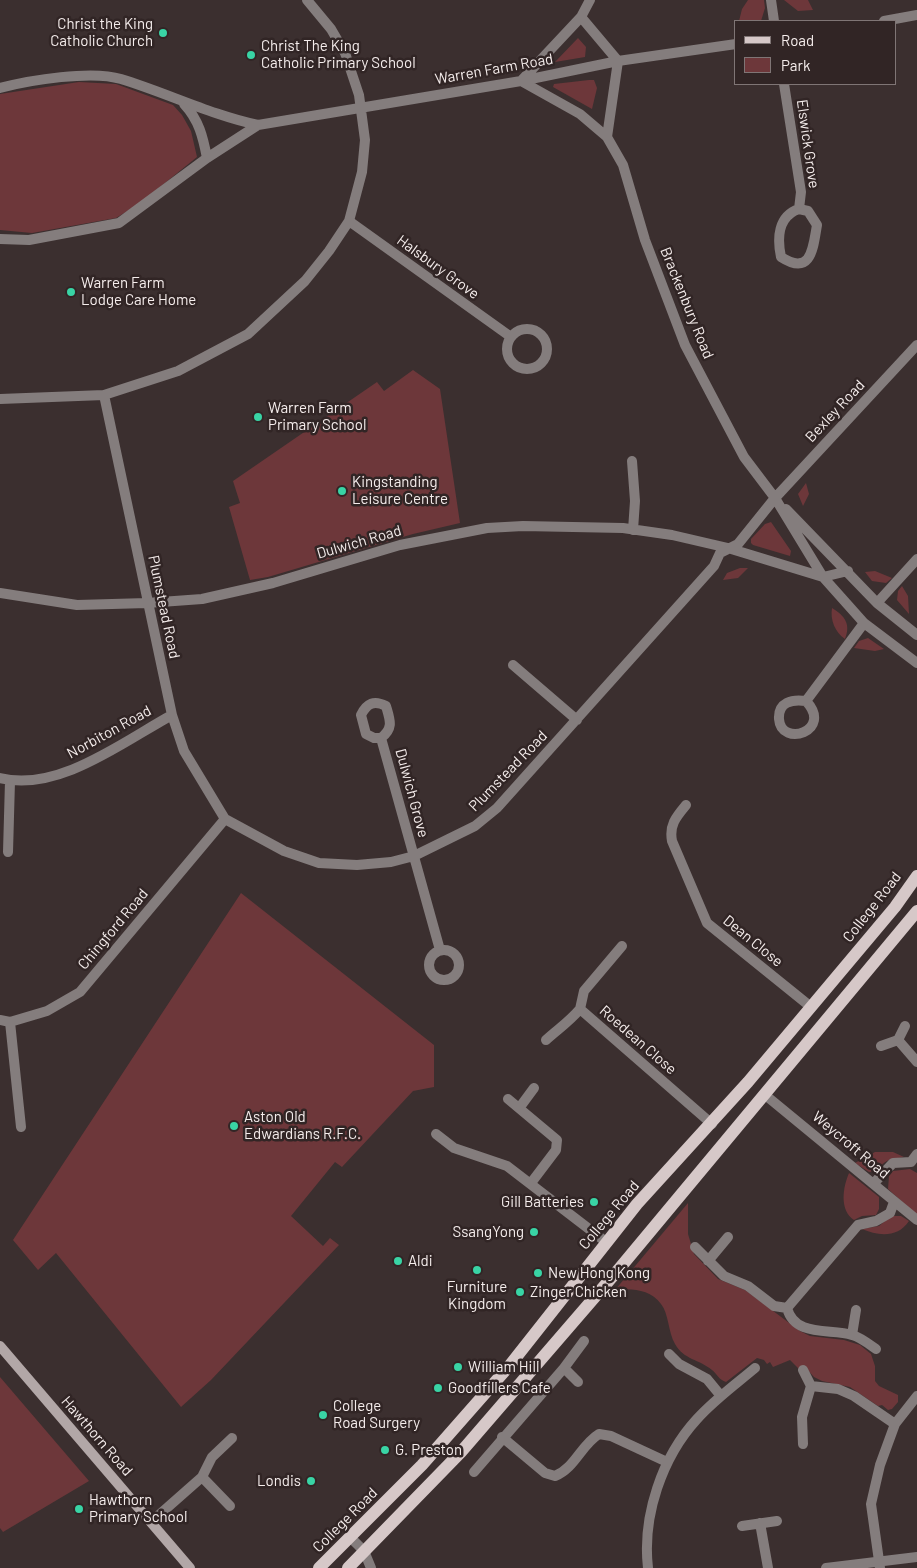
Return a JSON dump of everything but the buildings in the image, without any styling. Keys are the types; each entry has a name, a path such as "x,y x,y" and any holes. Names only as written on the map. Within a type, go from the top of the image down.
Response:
{"main road":[{"name":"College Road","path":"320,1568 422,1465 510,1365 637,1204 712,1124 895,907 917,876"},
{"path":"348,1568 461,1452 619,1269 917,911"}],"street":[{"path":"0,399 104,395 178,371 248,334 305,281 329,251 349,221 357,194 364,148 361,107 356,81 345,53 331,29 307,0"},
{"path":"520,81 581,17 590,0"},
{"path":"770,0 774,20"},
{"path":"890,20 917,15"},
{"path":"581,17 618,61 607,137"},
{"name":"Warren Farm Road","path":"0,239 29,240 120,223 208,158 258,125 520,81 618,61 734,44"},
{"name":"Warren Farm Road","path":"0,88 80,76 120,78 182,101 258,125"},
{"name":"Brackenbury Road","path":"520,81 580,114 607,137 623,164 645,240 685,345 744,457 774,498 823,577 864,623 917,663"},
{"name":"Elswick Grove","path":"784,85 801,192 799,209"},
{"path":"182,101 192,112 201,129 208,158"},
{"name":"Elswick Grove","path":"799,209 808,211 817,225 811,256 806,262 798,264 781,257 780,249 783,220 788,212 799,209"},
{"name":"Halsbury Grove","path":"349,221 510,337"},
{"name":"Bexley Road","path":"774,498 917,344"},
{"name":"Plumstead Road","path":"104,395 172,715 184,751 225,819 284,851 319,863 357,865 391,862 414,856 452,840 490,814 577,720 714,566 720,553 738,544 774,498"},
{"path":"632,461 635,501 632,530"},
{"name":"Brackenbury Road","path":"774,498 848,571 877,603 917,635"},
{"name":"Dulwich Road","path":"0,593 77,605 202,599 273,583 400,545 487,528 568,526 632,530 672,535 728,548"},
{"path":"728,548 823,577 848,571"},
{"path":"877,603 917,559"},
{"path":"806,702 864,623"},
{"path":"513,665 577,720"},
{"name":"Norbiton Road","path":"5,779 52,776 79,767 172,715"},
{"name":"Dulwich Grove","path":"381,738 440,950"},
{"path":"5,779 8,852"},
{"name":"Dean Close","path":"686,805 673,820 670,831 672,841 707,923 811,1007"},
{"name":"Chingford Road","path":"5,1021 47,1011 80,992 225,819"},
{"name":"Roedean Close","path":"622,946 584,991 580,1009 712,1124"},
{"path":"546,1040 557,1030 565,1027 580,1009"},
{"path":"5,1021 21,1128"},
{"path":"881,1046 898,1040 905,1026"},
{"path":"898,1040 917,1062"},
{"path":"520,1107 534,1088"},
{"name":"Weycroft Road","path":"764,1094 917,1220"},
{"path":"508,1099 520,1107 557,1140 556,1150 531,1184"},
{"path":"436,1134 454,1148 507,1166 606,1242"},
{"path":"874,1184 893,1163 911,1162 917,1154"},
{"path":"787,1308 858,1225 876,1221 890,1213 894,1202"},
{"path":"708,1261 728,1238"},
{"path":"695,1247 724,1276 748,1286 774,1306 787,1308"},
{"path":"787,1308 789,1316 800,1325 811,1330 852,1334 876,1349"},
{"path":"852,1334 856,1310"},
{"path":"474,1472 502,1437 564,1368 584,1341"},
{"name":"Hawthorn Road","path":"0,1346 190,1568"},
{"path":"669,1354 679,1364 708,1379 721,1396"},
{"path":"564,1368 578,1382"},
{"path":"648,1568 648,1534 656,1492 666,1462 696,1419 755,1368"},
{"path":"803,1370 811,1386 802,1417 803,1444"},
{"path":"811,1386 838,1389 854,1396 895,1424"},
{"path":"879,1565 871,1504 880,1465 895,1424 917,1396"},
{"path":"502,1437 545,1473 555,1476 565,1472 592,1438 599,1434 611,1436 666,1462"},
{"path":"151,1522 202,1477 212,1458 232,1438"},
{"path":"202,1477 230,1506"},
{"path":"742,1526 777,1521"},
{"path":"760,1523 768,1568"},
{"path":"351,1538 364,1551 371,1568"},
{"path":"826,1568 879,1565 917,1557"}],"green space":[{"path":"748,0 764,0 765,8 761,20 739,20 742,9"},
{"path":"784,0 808,0 813,10 798,11"},
{"path":"578,38 586,47 585,57 555,62"},
{"path":"594,80 597,88 592,109 553,87 554,84"},
{"path":"79,82 116,84 173,105 182,115 191,131 197,157 139,204 116,218 32,233 0,230 0,94"},
{"path":"413,370 440,389 460,523 413,534 268,577 250,580 229,507 240,503 233,481 377,382 384,391"},
{"path":"806,483 809,494 803,506 798,494"},
{"path":"771,522 791,551 790,556 751,543 751,539 765,524"},
{"path":"740,568 748,568 738,578 723,580 727,573"},
{"path":"875,571 892,578 886,583 872,581 865,572"},
{"path":"902,586 908,596 909,614 897,600 898,591"},
{"path":"832,608 846,621 847,634 845,639 838,633 834,625"},
{"path":"868,638 884,649 875,651 854,648 859,641"},
{"name":"Aston Old Edwardians R.F.C.","path":"241,893 434,1045 434,1087 413,1091 342,1167 335,1162 291,1216 323,1246 330,1238 339,1245 211,1380 181,1407 56,1253 38,1270 13,1240"},
{"path":"875,1152 893,1152 904,1157 889,1160 877,1169 869,1172 855,1163"},
{"path":"910,1169 917,1173 917,1215 888,1189 889,1176 893,1171"},
{"path":"849,1173 879,1197 879,1209 876,1215 862,1216 854,1220 849,1216 844,1204 844,1191"},
{"path":"688,1203 688,1234 694,1254 718,1279 745,1290 800,1331 810,1336 844,1340 860,1345 871,1354 875,1366 875,1381 879,1386 898,1395 898,1402 892,1409 888,1410 882,1405 878,1406 850,1387 822,1381 814,1377 805,1367 799,1369 790,1360 773,1367 770,1362 767,1364 764,1360 757,1358 726,1382 707,1366 687,1356 679,1349 673,1339 664,1308 657,1299 646,1292 627,1289 615,1290"},
{"path":"891,1216 901,1216 909,1221 904,1227 894,1233 881,1234 862,1229 879,1226"},
{"path":"0,1377 89,1481 3,1532 0,1528"}],"place":[{"name":"Christ the King Catholic Church","path":"163,33"},
{"name":"Christ The King Catholic Primary School","path":"251,55"},
{"name":"Warren Farm Lodge Care Home","path":"71,292"},
{"name":"Warren Farm Primary School","path":"258,417"},
{"name":"Kingstanding Leisure Centre","path":"342,491"},
{"name":"Aston Old Edwardians R.F.C.","path":"234,1126"},
{"name":"Gill Batteries","path":"594,1202"},
{"name":"SsangYong","path":"534,1232"},
{"name":"Aldi","path":"398,1261"},
{"name":"Furniture Kingdom","path":"477,1270"},
{"name":"New Hong Kong","path":"538,1273"},
{"name":"Zinger Chicken","path":"520,1292"},
{"name":"William Hill","path":"458,1367"},
{"name":"Goodfillers Cafe","path":"438,1388"},
{"name":"College Road Surgery","path":"323,1415"},
{"name":"G. Preston","path":"385,1450"},
{"name":"Londis","path":"311,1481"},
{"name":"Hawthorn Primary School","path":"79,1509"}]}
